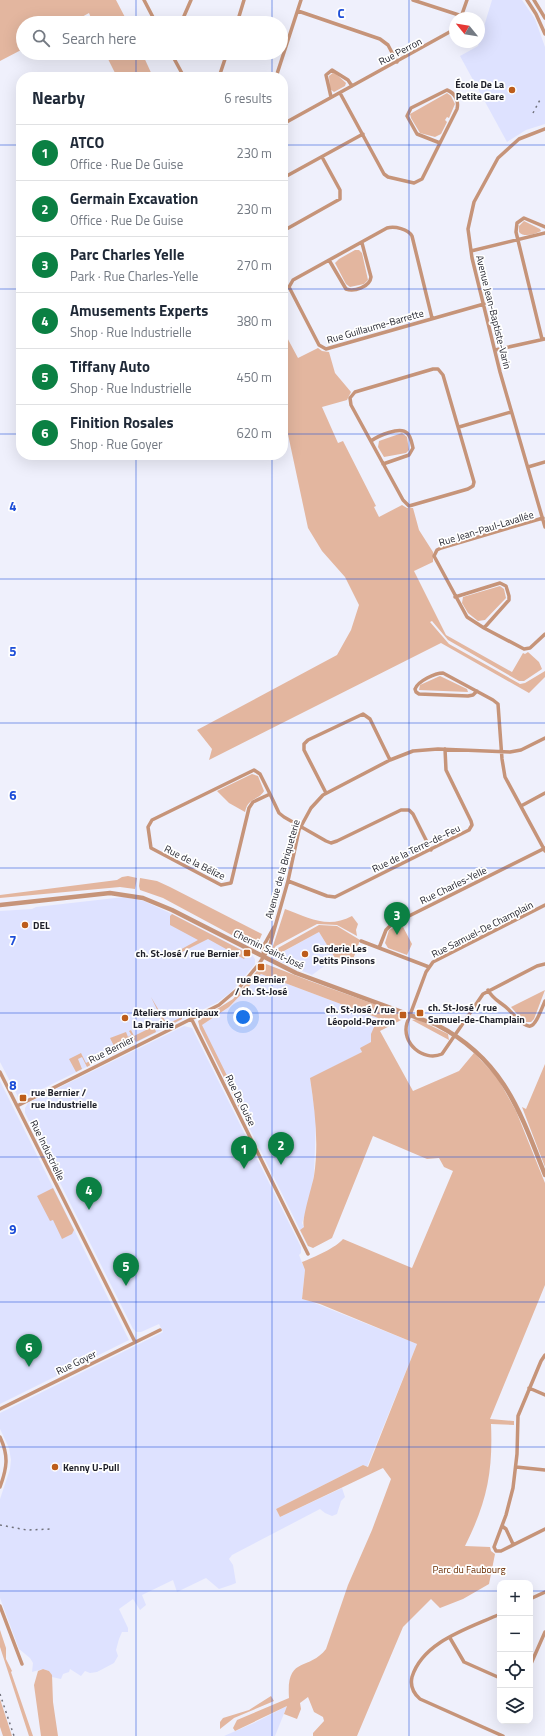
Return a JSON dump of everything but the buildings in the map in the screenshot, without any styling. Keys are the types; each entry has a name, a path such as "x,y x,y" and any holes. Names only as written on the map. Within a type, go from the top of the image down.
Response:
{"street":[{"path":"144,0 152,16"},
{"path":"184,16 191,0"},
{"path":"239,16 244,0"},
{"path":"288,41 301,0"},
{"path":"413,0 449,13"},
{"path":"463,12 467,0"},
{"path":"545,18 534,0 528,2 545,34"},
{"path":"298,11 380,39 388,45 397,62"},
{"name":"Rue Perron","path":"288,121 449,32"},
{"path":"175,60 181,72"},
{"path":"221,72 225,60"},
{"path":"278,72 282,60"},
{"path":"331,98 326,75 332,70 348,80 352,86"},
{"path":"340,93 386,176 412,183 417,183 422,179 440,143 458,105 453,94 447,90 411,108 407,113 408,120 417,134 440,143"},
{"name":"Avenue Jean-Baptiste-Varin","path":"545,129 528,135 512,144 494,164 474,202 470,213 468,229 471,251 495,350 545,526"},
{"path":"288,175 363,134"},
{"path":"288,228 340,199 340,190 322,156"},
{"path":"495,350 544,339 519,240 516,234 516,226 521,219 529,219 545,228"},
{"name":"Rue Guillaume-Barrette","path":"432,318 410,233 391,227 293,280 289,287 322,348 328,349 484,304"},
{"path":"471,251 545,233"},
{"path":"329,260 346,289 352,290 367,286 371,277 362,243"},
{"path":"433,369 438,369 443,375 459,427 474,480 473,486 409,506 403,500 351,405 350,400 352,395 433,369"},
{"path":"459,427 512,412"},
{"path":"371,441 400,430 407,432 410,436 413,448 409,455 383,464"},
{"path":"528,467 545,462"},
{"name":"Rue Jean-Paul-Lavallée","path":"543,518 437,550 434,556 467,617 484,628 526,650 545,634"},
{"path":"455,597 500,583 506,586 509,600 484,628"},
{"path":"476,691 475,694 468,696 419,694 416,693 415,689 418,683 441,672 476,691 496,702 499,706 501,752 505,777 545,849"},
{"path":"326,793 304,750 304,744 308,740 363,714 370,719 390,760"},
{"name":"Avenue de la Briqueterie","path":"263,957 269,948 288,881 300,827 311,808 326,793 390,760 417,750 445,749 501,752 518,751 545,738"},
{"name":"Rue de la Terre-de-Feu","path":"288,881 327,896 336,897 468,832 472,825 446,770 445,749"},
{"name":"Rue de la Bélize","path":"270,794 253,802 249,808 233,879 229,885 219,884 151,848 148,827 152,820 249,771 254,770 260,774 281,815 326,841 334,842 406,809 413,814 431,850"},
{"path":"521,806 545,793"},
{"name":"Rue Charles-Yelle","path":"379,948 386,930 391,924 545,849"},
{"name":"Chemin Saint-José","path":"0,905 106,894 134,895 167,908 263,957 306,977 411,1014 437,1025 455,1036 482,1057 508,1090 526,1127 545,1175"},
{"name":"Rue Samuel-De Champlain","path":"455,1036 442,1054 433,1057 424,1055 410,1042 406,1036 405,1029 429,966 439,958 545,905"},
{"path":"362,941 429,966"},
{"name":"Rue Bernier","path":"17,1106 219,1005 230,997 263,957"},
{"path":"455,1036 480,998 488,990 537,966 545,964"},
{"path":"488,990 491,997 507,1007 521,1024 527,1026 536,1022 545,1001"},
{"name":"Rue De Guise","path":"191,1018 308,1254"},
{"name":"Rue Industrielle","path":"0,1072 135,1342"},
{"name":"Rue Goyer","path":"0,1409 160,1330"},
{"path":"545,1355 529,1388 517,1420 516,1467 511,1496 502,1526 494,1545 494,1550 501,1551 545,1529"},
{"path":"529,1388 545,1395"},
{"path":"0,1437 6,1450 7,1459 0,1487"},
{"path":"516,1467 545,1470"},
{"path":"502,1526 506,1529 514,1544"},
{"path":"533,1598 545,1592"},
{"path":"0,1606 22,1664"},
{"path":"497,1615 431,1649 423,1658 412,1678 412,1690 420,1699 500,1736"},
{"path":"533,1659 545,1632"},
{"path":"450,1638 464,1662 497,1677"}],"shaded area":[{"name":"École De La Petite Gare","path":"492,0 522,0 535,19 545,47 545,124 526,130 507,142 460,56 474,48 485,48 485,23"},
{"path":"124,897 144,901 172,914 252,955 255,959 255,964 231,992 218,1002 26,1097 18,1097 0,1062 0,911 32,909 36,907"},
{"name":"Garderie Les Petits Pinsons","path":"319,932 335,958 312,975 272,958"},
{"path":"261,974 378,1018 371,1042 361,1048 362,1052 310,1079 316,1119 314,1175 309,1203 302,1223 304,1227 300,1230 199,1027 229,1007"},
{"path":"184,1026 192,1028 301,1247 301,1253 299,1255 305,1270 302,1298 417,1344 367,1467 363,1465 276,1509 280,1517 342,1488 345,1497 341,1501 337,1514 332,1516 320,1509 232,1555 229,1559 233,1565 236,1583 219,1589 206,1578 177,1592 173,1580 142,1595 146,1605 140,1610 133,1599 119,1609 128,1628 128,1632 122,1632 116,1650 118,1656 114,1663 97,1672 90,1673 85,1671 81,1676 70,1669 69,1672 63,1674 61,1679 52,1677 49,1671 43,1669 32,1672 33,1663 30,1658 19,1649 0,1598 0,1499 10,1469 11,1460 9,1448 0,1429 0,1413 163,1332 159,1324 141,1332 137,1332 133,1329 25,1113 25,1108 28,1103"},
{"path":"0,1081 129,1340 0,1404"},
{"path":"287,1706 275,1736 224,1736 254,1723"}],"green space":[{"path":"0,0 116,0 124,16 90,16 89,13 84,16 16,16 16,53 0,61"},
{"path":"108,60 145,60 151,72 114,72"},
{"path":"334,72 346,83 345,86 334,92 330,89 329,76"},
{"path":"447,93 451,96 455,104 449,118 447,117 445,120 447,122 441,134 435,137 420,133 410,114"},
{"path":"524,221 540,229 541,231 530,235 521,234 519,232 519,226"},
{"path":"355,250 359,250 362,253 368,280 364,284 350,287 346,284 335,263"},
{"path":"288,339 298,358 318,348 322,351 329,352 335,373 351,392 347,400 322,407 338,443 343,441 376,506 374,507 379,517 402,505 407,508 413,508 419,530 433,552 433,562 414,571 446,635 512,672 523,653 525,654 528,652 539,662 542,669 524,681 519,681 448,640 432,621 430,622 449,644 520,684 525,683 545,671 545,677 529,693 441,643 209,760 212,749 197,730 337,655 351,630 359,605 345,577 322,551 308,528 288,434"},
{"path":"402,433 407,437 409,450 406,453 384,457 378,447 379,441"},
{"path":"500,586 504,589 506,598 485,620 478,621 468,613 462,603 463,597"},
{"path":"440,676 467,689 468,692 419,690 420,685"},
{"path":"252,774 258,776 264,791 248,804 245,812 229,803 217,791"},
{"path":"128,876 137,878 135,889 120,887 0,898 0,895 117,880"},
{"path":"140,878 157,881 262,934 256,948 163,898 140,890"},
{"path":"285,909 310,919 327,922 335,922 352,916 358,924 356,930 357,936 337,925 317,924 276,946 271,952"},
{"path":"172,914 247,953 247,955 244,959 208,939 178,954 178,951 198,940 170,925 170,916"},
{"path":"401,923 412,944 407,955 388,948 385,943 389,930"},
{"path":"319,925 337,926 360,940 351,965 335,958 319,932 273,957 271,956 278,948"},
{"name":"Parc du Faubourg","path":"266,964 404,1016 405,1018 380,1031 413,1091 459,1071 474,1053 497,1077 516,1111 545,1183 545,1285 490,1419 514,1421 514,1425 491,1424 491,1457 487,1486 479,1515 465,1546 490,1547 491,1551 495,1554 489,1584 463,1599 440,1608 431,1599 403,1627 357,1736 313,1736 313,1733 324,1721 323,1717 314,1712 308,1697 300,1703 301,1709 297,1719 284,1714 287,1706 235,1731 233,1728 237,1720 289,1698 289,1684 291,1675 300,1666 319,1656 326,1649 348,1585 372,1530 391,1479 383,1468 280,1517 276,1509 363,1465 368,1467 417,1344 320,1304 302,1299 305,1270 302,1262 330,1249 343,1239 412,1268 453,1171 444,1167 439,1158 427,1159 373,1136 332,1238 313,1248 308,1246 300,1230 304,1227 304,1218 314,1176 316,1152 316,1127 310,1078 362,1052 360,1048 371,1042 371,1034 378,1018 261,974 229,1007 202,1025 249,1120 245,1120 200,1029 198,1021 233,999 262,965"},
{"path":"545,990 534,1019 531,1022 524,1022 511,1007"},
{"path":"151,997 167,1024 182,1017 182,1019 163,1029 160,1023 163,1022"},
{"path":"417,1019 448,1034 449,1040 412,1020"},
{"path":"154,1026 156,1032 136,1042 129,1031 131,1030 134,1036"},
{"path":"126,1032 128,1037 131,1035 135,1043 113,1054 110,1050 115,1048 110,1038"},
{"path":"81,1053 86,1063 105,1053 106,1056 87,1067 82,1057 78,1059 82,1069 76,1072 69,1059"},
{"path":"545,1064 545,1167 522,1107 526,1109"},
{"path":"53,1188 74,1230 72,1234 62,1239 53,1220 50,1221 37,1196"},
{"path":"0,1630 6,1648 6,1659 12,1671 11,1672 33,1736 29,1736 0,1647"},
{"path":"43,1669 49,1671 52,1675 53,1702 58,1736 41,1736 34,1685 38,1671"},
{"path":"271,1696 274,1701 234,1718 220,1729 220,1722 223,1718 249,1710"},
{"path":"0,1699 12,1736 3,1736 0,1727"}],"railway":[{"path":"533,113 541,98"},
{"path":"0,1525 27,1530 52,1529"},
{"path":"0,1694 14,1736"}],"place":[{"name":"École De La Petite Gare","path":"512,90"},
{"name":"DEL","path":"25,925"},
{"name":"Parc Charles Yelle","path":"397,935"},
{"name":"ch. St-José / rue Bernier","path":"247,953"},
{"name":"Garderie Les Petits Pinsons","path":"305,954"},
{"name":"rue Bernier / ch. St-José","path":"261,967"},
{"name":"ch. St-José / rue Samuel-de-Champlain","path":"420,1013"},
{"name":"ch. St-José / rue Léopold-Perron","path":"403,1015"},
{"name":"Ateliers municipaux La Prairie","path":"125,1018"},
{"name":"rue Bernier / rue Industrielle","path":"23,1098"},
{"name":"Germain Excavation","path":"281,1165"},
{"name":"ATCO","path":"244,1169"},
{"name":"Amusements Experts","path":"89,1210"},
{"name":"Tiffany Auto","path":"126,1286"},
{"name":"Finition Rosales","path":"29,1367"},
{"name":"Kenny U-Pull","path":"55,1467"}]}
